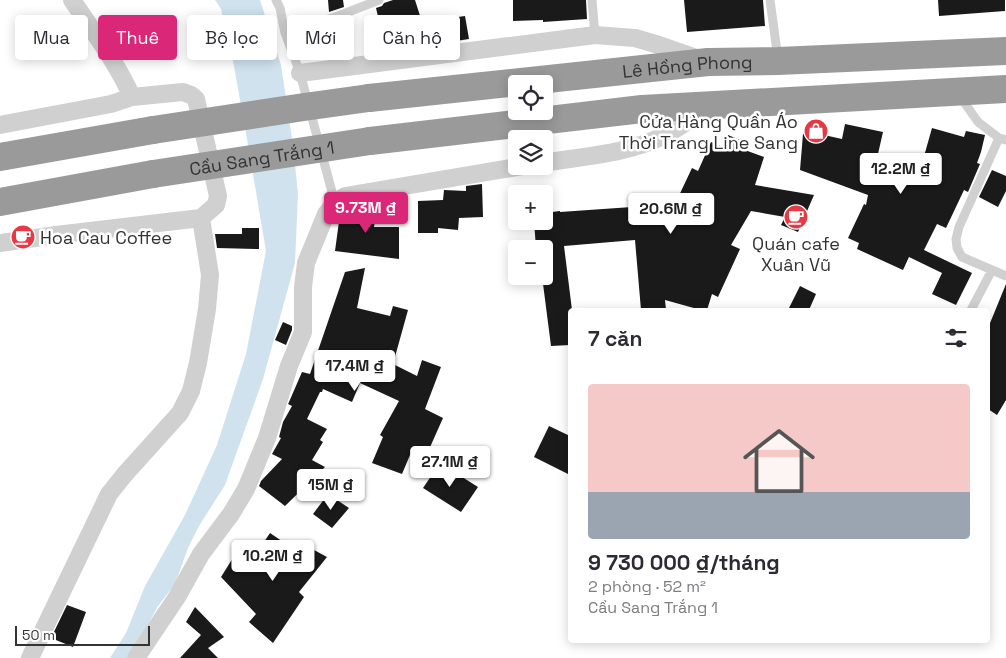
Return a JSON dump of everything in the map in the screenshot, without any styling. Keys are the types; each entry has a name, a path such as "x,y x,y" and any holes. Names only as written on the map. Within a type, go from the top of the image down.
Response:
{"highway":[{"name":"Lê Hồng Phong","path":"0,157 153,130 369,98 708,62 778,61 1006,51"},
{"path":"707,106 1006,89"},
{"name":"Cầu Sang Trắng 1","path":"0,202 153,174 370,141 642,109 707,106"}],"street":[{"path":"72,0 125,81 132,97"},
{"path":"300,73 595,36 635,38 708,62"},
{"path":"0,125 111,104 132,97 183,92 196,99 218,196 216,205 201,218 0,243"},
{"path":"553,162 634,148 663,136 691,120 707,106"},
{"path":"136,658 177,597 201,554 231,514 246,489 267,438 289,366 303,332 303,288 306,264 326,214 334,203 344,196 354,194 508,168"},
{"path":"30,658 109,494 180,413 191,391 208,309 210,274 201,218"}],"lane":[{"path":"276,0 280,8 285,33 300,73 334,203"},
{"path":"285,33 345,14 379,0"},
{"path":"592,0 595,36"},
{"path":"770,0 778,61"},
{"path":"957,93 978,122 1002,139 959,227 956,239 957,248 962,257 1006,276"},
{"path":"972,308 992,270"}],"water":[{"path":"215,0 260,0 265,15 222,15"},
{"path":"277,53 281,65 298,194 295,263 263,379 225,485 199,526 188,548 175,584 158,606 130,658 110,658 126,633 145,586 185,515 217,445 246,354 266,251 233,61 277,60"}],"building":[{"path":"328,0 343,0 344,7 329,12"},
{"path":"393,0 415,0 420,15 378,15 376,8"},
{"path":"513,0 586,0 587,19 543,22 543,20 513,21"},
{"path":"684,0 763,0 765,26 687,32"},
{"path":"938,0 1005,0 1005,11 939,16"},
{"path":"465,16 469,39 460,40 460,17"},
{"path":"845,124 883,132 875,167 903,180 908,169 919,174 932,128 964,137 966,131 985,135 977,163 980,164 968,192 964,190 946,228 937,224 924,250 972,273 956,305 932,294 942,273 909,257 903,270 857,249 859,243 848,238 864,204 866,205 868,195 800,170 803,134 824,135 842,139"},
{"path":"728,135 745,142 742,149 764,157 755,185 814,195 798,232 781,225 785,217 751,211 731,245 740,249 718,297 712,294 708,308 694,308 665,300 666,308 641,308 635,240 564,246 572,308 568,308 568,345 551,346 543,285 553,285 553,240 535,240 535,230 553,230 553,212 675,204 692,168 698,171 711,142 724,147"},
{"path":"992,170 1006,176 1006,191 998,207 979,197"},
{"path":"482,184 483,217 459,218 458,230 438,228 438,233 418,233 418,201 443,200 444,190 466,191 466,186"},
{"path":"361,204 377,206 374,227 399,227 399,259 335,251 340,214 349,206"},
{"path":"242,228 259,228 259,249 217,248 215,234 242,234"},
{"path":"365,268 357,308 390,316 393,306 408,310 393,364 417,376 422,360 441,367 425,409 443,418 427,454 413,448 402,474 372,463 383,437 380,435 399,401 360,383 352,402 323,389 307,419 327,429 320,440 323,442 312,460 325,467 285,506 259,486 261,481 282,459 272,454 281,438 279,437 283,422 292,406 288,404 302,372 310,374 345,272"},
{"path":"1006,284 1006,400 997,415 990,410 990,323"},
{"path":"800,286 816,294 810,308 789,308"},
{"path":"283,322 292,326 286,345 275,340"},
{"path":"549,426 568,435 568,474 534,457"},
{"path":"440,463 478,487 461,512 423,488"},
{"path":"328,494 349,508 332,528 313,514"},
{"path":"270,533 298,552 303,544 327,557 299,592 304,597 273,643 249,622 256,614 221,577 236,553 251,561"},
{"path":"67,605 86,612 73,647 51,638"},
{"path":"195,607 224,637 208,648 218,658 180,658 201,635 186,622"}],"place":[{"name":"Cửa Hàng Quần Áo Thời Trang Line Sang","path":"816,131"},
{"name":"Quán cafe Xuân Vũ","path":"796,217"},
{"name":"Hoa Cau Coffee","path":"23,237"}]}
